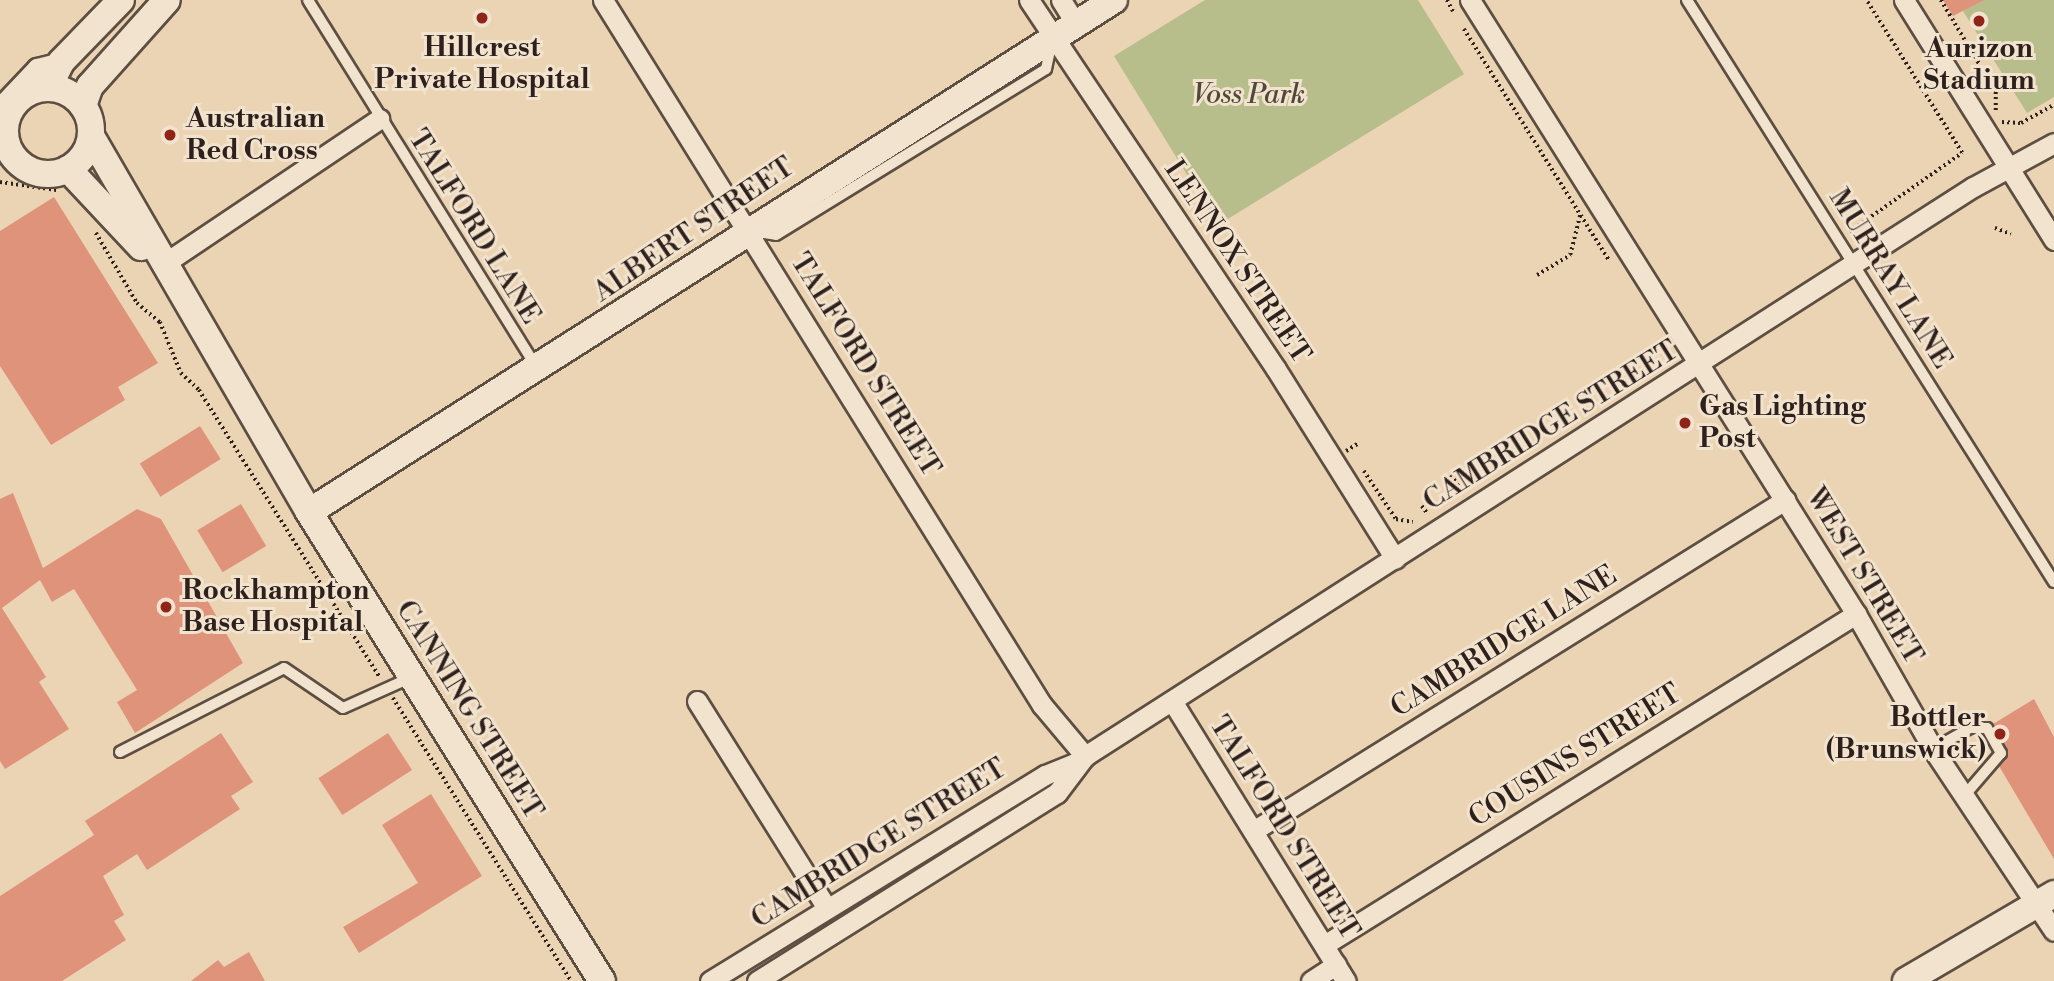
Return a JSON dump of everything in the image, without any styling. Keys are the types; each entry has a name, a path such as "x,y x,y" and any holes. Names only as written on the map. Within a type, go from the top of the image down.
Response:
{"street":[{"path":"48,88 61,62 121,0"},
{"path":"83,106 48,88 34,90 11,107 5,152 39,173 67,179 91,136 83,106 90,86 167,0"},
{"name":"TALFORD STREET","path":"603,0 1042,705 1083,758"},
{"name":"LENNOX STREET","path":"1029,0 1276,369 1395,559"},
{"path":"1061,0 1076,23"},
{"name":"ALBERT STREET","path":"309,512 538,370 748,230 1114,0"},
{"name":"WEST STREET","path":"1470,0 1701,363 1856,614 1933,749 1964,796 2046,899 2054,931"},
{"path":"1905,0 2054,240"},
{"path":"0,107 37,68 61,62"},
{"path":"159,260 379,119"},
{"name":"CANNING STREET","path":"91,136 159,260 309,512 602,981"},
{"name":"CAMBRIDGE STREET","path":"710,981 1045,775 1083,758 1174,704 2007,166 2054,143"},
{"name":"CANNING STREET","path":"67,179 93,190 131,242 159,260"},
{"name":"CAMBRIDGE LANE","path":"1253,831 1785,500"},
{"name":"COUSINS STREET","path":"1324,945 1856,614"},
{"path":"697,701 827,908"},
{"name":"TALFORD STREET","path":"1174,704 1341,973"},
{"name":"CAMBRIDGE STREET","path":"757,981 1057,793 1083,758"},
{"path":"1906,981 2046,899"},
{"path":"1311,981 1341,973"}],"lane":[{"name":"TALFORD LANE","path":"307,0 538,370"},
{"name":"MURRAY LANE","path":"1687,0 2054,582"},
{"path":"120,751 284,668 343,708 412,677"},
{"path":"1933,749 1970,728 1987,729 2001,753 1964,796"}],"path":[{"path":"1447,0 1615,269"},
{"path":"1838,239 1962,153 1866,0"},
{"path":"1941,0 1996,92 2000,121 2021,123 2054,105"},
{"path":"0,182 67,179"},
{"path":"1537,275 1570,255 1580,215"},
{"path":"90,223 137,303 160,321 181,373 199,390 571,981"},
{"path":"1995,228 2011,234"},
{"path":"1342,438 1396,519 1411,524 1532,444"},
{"path":"1451,475 1461,490"},
{"path":"1422,506 1427,513"}],"green space":[{"name":"Voss Park","path":"1205,0 1418,0 1464,74 1218,225 1114,56"},
{"path":"1956,0 2054,0 2054,97 2027,113"}],"building":[{"path":"1943,0 1984,0 1953,16"},
{"path":"54,197 158,363 118,387 125,400 51,445 0,366 0,231"},
{"path":"200,426 221,459 160,497 140,464"},
{"path":"13,493 43,568 137,509 161,519 243,663 135,733 117,702 137,690 74,589 52,602 40,580 2,608 46,677 39,682 69,729 5,769 0,761 0,499"},
{"path":"241,504 266,546 223,572 197,530"},
{"path":"2034,699 2054,737 2054,859 1999,766 2008,753 1993,724"},
{"path":"221,733 253,782 231,796 240,809 147,870 137,854 103,876 124,915 114,921 126,940 62,981 0,981 0,896 94,835 85,821"},
{"path":"388,733 412,770 342,815 318,778"},
{"path":"431,794 482,876 359,953 343,927 418,883 382,825"},
{"path":"249,952 265,981 191,981 218,960 224,967"}],"place":[{"name":"Hillcrest Private Hospital","path":"482,18"},
{"name":"Aurizon Stadium","path":"1979,21"},
{"name":"Australian Red Cross","path":"170,135"},
{"name":"Gas Lighting Post","path":"1685,423"},
{"name":"Rockhampton Base Hospital","path":"166,607"},
{"name":"Bottler (Brunswick)","path":"2000,734"}]}
